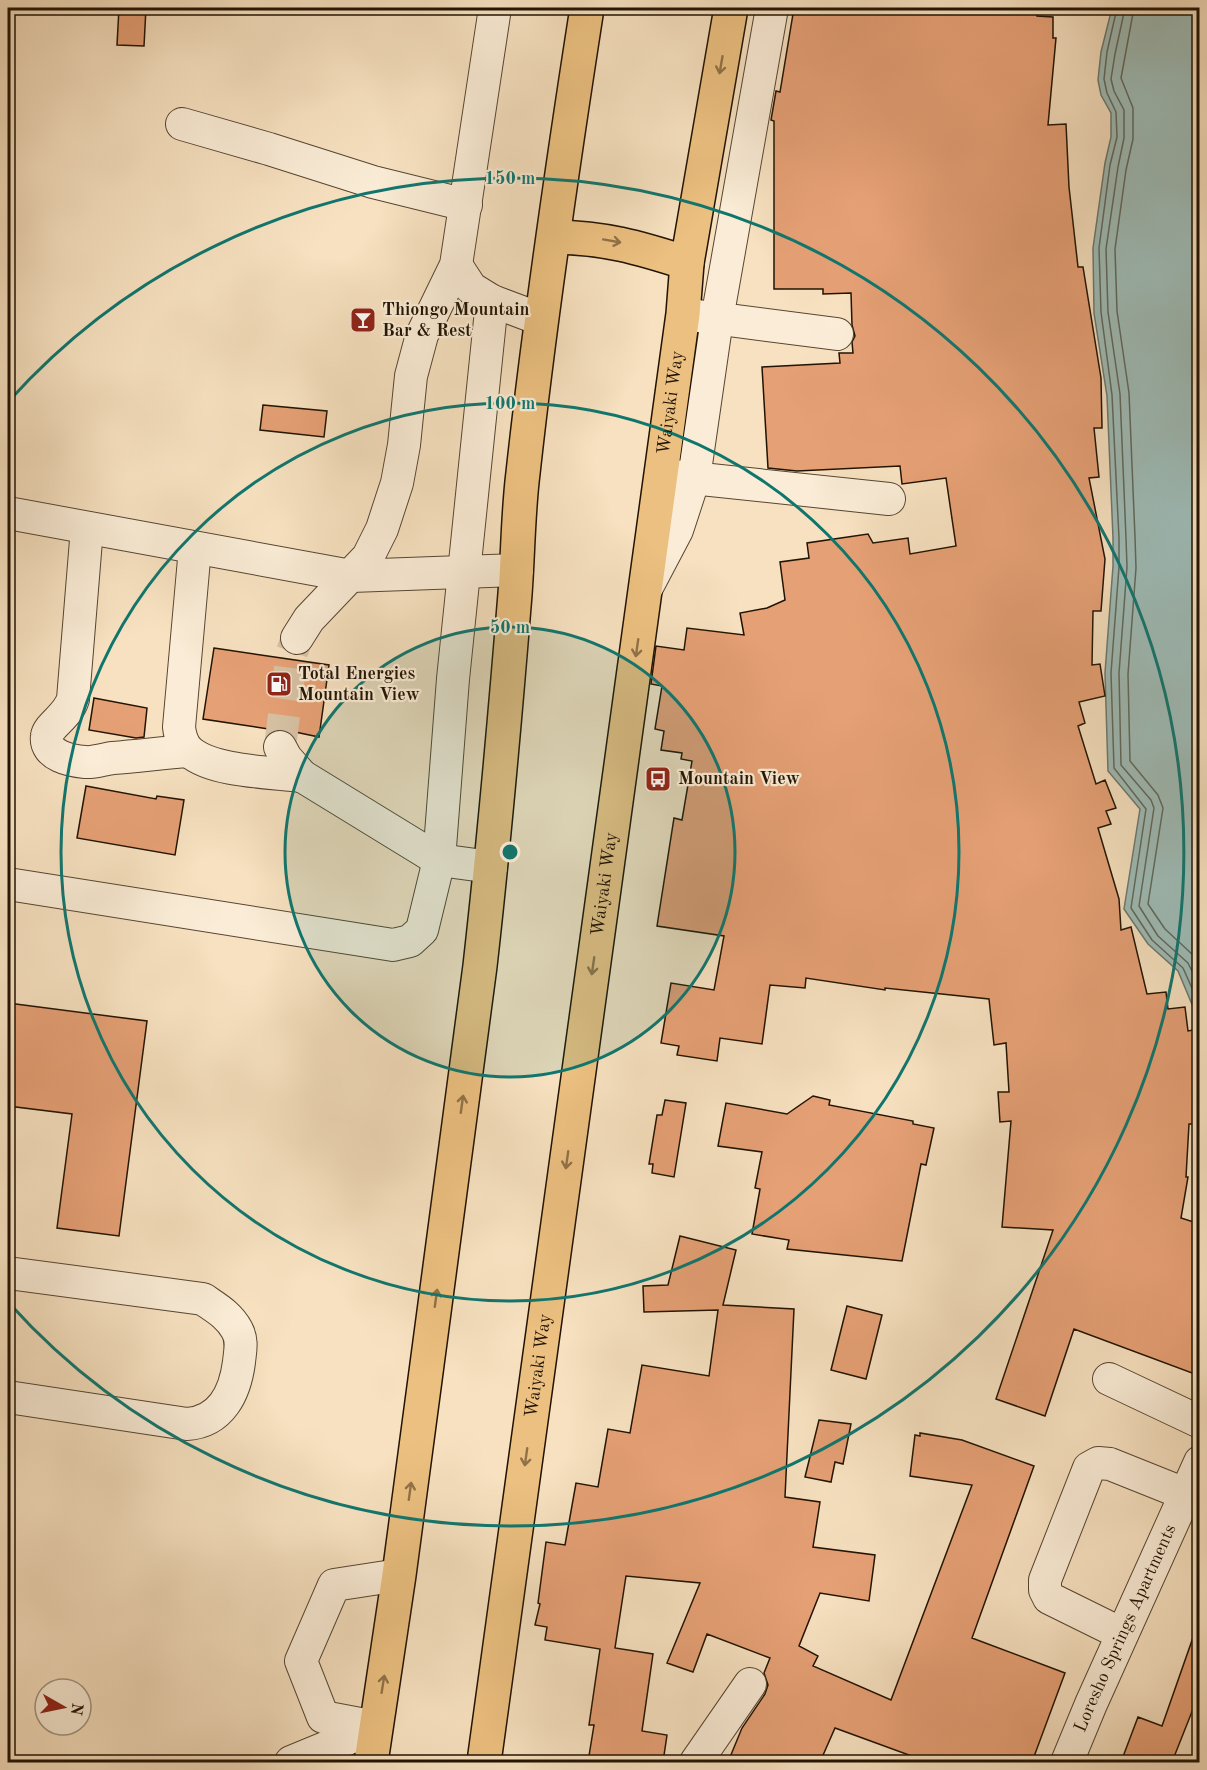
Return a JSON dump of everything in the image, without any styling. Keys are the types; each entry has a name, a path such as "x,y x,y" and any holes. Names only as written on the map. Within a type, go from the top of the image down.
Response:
{"highway":[{"path":"370,1762 399,1575 491,867 517,570 522,476 540,319 587,8"},
{"name":"Waiyaki Way","path":"484,1762 661,475 687,263 731,8"},
{"path":"554,237 594,238 626,244 687,263"}],"street":[{"path":"297,638 309,619 368,557 382,529 397,483 405,445 411,376 422,335 456,265 495,8"},
{"path":"645,591 677,530 694,478 717,319 772,8"},
{"path":"182,124 373,182 466,206"},
{"path":"456,265 471,288 492,301 540,319"},
{"path":"8,884 393,945 410,941 422,930 439,860 453,679 492,301"},
{"path":"682,314 837,334"},
{"path":"661,475 889,499"},
{"path":"8,513 351,576 517,570"},
{"path":"87,528 73,699 70,710 49,729 46,738 48,743 54,752 63,758 88,762 188,751"},
{"path":"195,548 179,727 181,739 188,751 217,766 302,776"},
{"path":"280,747 286,758 302,776 439,860 491,867"},
{"path":"8,1273 203,1299 224,1313 237,1330 241,1342 235,1385 230,1398 209,1418 198,1423 187,1424 8,1397"},
{"path":"1108,1379 1200,1422"},
{"name":"Loresho Springs Apartments","path":"1067,1762 1122,1634 1188,1506 1200,1462"},
{"path":"1122,1634 1049,1598 1044,1590 1045,1580 1089,1468 1098,1463 1110,1464 1188,1506"},
{"path":"376,1727 323,1717 301,1661 334,1585 399,1575"},
{"path":"696,1762 750,1684"},
{"path":"291,1762 376,1727"}],"water":[{"path":"1112,8 1199,8 1199,1021 1178,971 1148,944 1124,909 1140,809 1108,771 1105,673 1113,538 1107,396 1094,313 1093,248 1111,137 1111,113 1101,95 1098,80 1101,52"}],"building":[{"path":"119,8 146,8 144,46 117,45"},
{"path":"794,8 1037,8 1037,16 1053,17 1053,38 1056,38 1048,125 1066,124 1069,187 1078,267 1083,267 1101,378 1102,428 1094,428 1099,477 1089,478 1105,559 1101,611 1093,611 1092,665 1100,664 1105,696 1079,702 1085,723 1078,726 1096,784 1105,780 1116,808 1106,811 1111,824 1098,828 1119,899 1121,930 1131,927 1147,994 1166,992 1168,1009 1185,1007 1188,1031 1200,1029 1200,1124 1189,1124 1186,1177 1188,1177 1181,1218 1200,1224 1200,1376 1074,1329 1045,1416 996,1399 1053,1230 1002,1227 1011,1121 1000,1122 998,1092 1009,1092 1006,1043 994,1045 989,999 885,988 885,990 806,978 805,988 770,985 762,1044 720,1038 717,1061 677,1055 679,1046 661,1043 671,983 714,990 724,936 657,926 674,818 682,820 692,761 681,759 682,753 661,750 664,731 655,729 662,686 651,684 656,646 684,650 687,628 744,635 740,613 767,608 785,600 780,562 809,558 807,543 868,534 873,543 908,538 910,554 956,546 946,478 902,484 900,466 797,471 768,468 762,367 840,363 839,353 853,353 852,342 855,336 852,325 851,293 823,294 823,289 774,289 774,121 771,120 776,91 780,92"},
{"path":"263,405 327,411 324,437 260,430"},
{"path":"214,648 329,665 319,737 281,729 203,719"},
{"path":"94,698 147,708 144,737 136,738 89,730"},
{"path":"86,786 156,799 157,796 184,800 175,855 77,838"},
{"path":"8,1003 147,1021 119,1236 57,1228 72,1114 8,1106"},
{"path":"813,1096 830,1100 829,1105 913,1121 913,1124 934,1128 926,1165 921,1164 902,1261 787,1249 789,1240 752,1234 760,1189 755,1188 762,1152 718,1146 726,1103 787,1114"},
{"path":"665,1100 686,1103 674,1177 652,1173 653,1164 649,1164 657,1115 662,1115"},
{"path":"680,1236 736,1250 723,1305 794,1309 785,1497 820,1502 813,1547 875,1555 869,1601 820,1593 799,1646 818,1656 813,1666 891,1700 972,1485 910,1476 915,1435 920,1436 920,1433 962,1440 1034,1466 972,1638 1065,1673 1032,1762 928,1762 835,1728 820,1762 728,1762 742,1728 765,1694 768,1685 764,1673 770,1658 707,1634 693,1672 667,1663 700,1583 626,1576 615,1648 653,1654 642,1731 667,1735 663,1762 588,1762 594,1725 589,1725 600,1649 545,1640 547,1627 535,1625 540,1604 538,1603 546,1542 565,1545 576,1483 598,1487 608,1429 630,1433 642,1365 709,1376 718,1310 644,1312 643,1286 668,1285"},
{"path":"847,1306 882,1315 866,1379 831,1370"},
{"path":"819,1420 851,1424 843,1464 835,1462 831,1482 805,1477"},
{"path":"1196,1629 1200,1630 1200,1705 1195,1704 1172,1762 1121,1762 1138,1717 1162,1726"}],"tunnel":[{"path":"280,747 292,652 297,638"}],"place":[{"name":"Thiongo Mountain Bar & Rest","path":"363,320"},
{"name":"Total Energies Mountain View","path":"279,684"},
{"name":"Mountain View","path":"658,779"}]}
